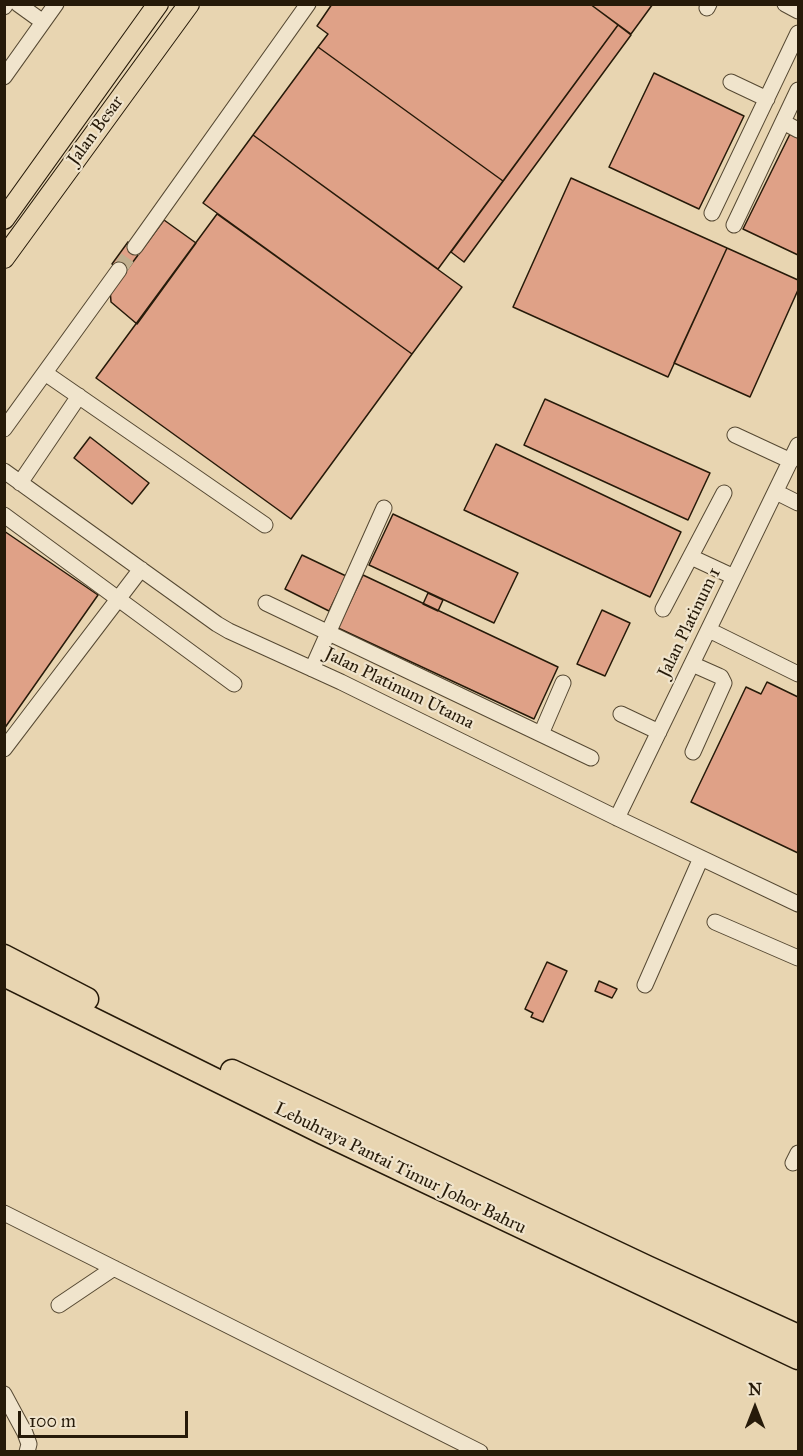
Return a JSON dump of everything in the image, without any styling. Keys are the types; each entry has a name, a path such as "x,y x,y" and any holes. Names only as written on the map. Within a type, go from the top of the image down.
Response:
{"highway":[{"name":"Lebuhraya Pantai Timur Johor Bahru","path":"4,956 91,1002 258,1083 798,1336"},
{"name":"Lebuhraya Pantai Timur Johor Bahru","path":"4,975 323,1133 798,1358"},
{"path":"773,1324 798,1327"}],"main road":[{"name":"Jalan Besar","path":"4,219 158,4"},
{"name":"Jalan Besar","path":"4,258 189,4"}],"street":[{"path":"18,4 43,22"},
{"path":"4,77 56,4"},
{"path":"135,247 308,4"},
{"path":"785,4 798,11"},
{"path":"712,213 798,33"},
{"path":"731,82 767,99"},
{"path":"734,225 798,90"},
{"path":"783,122 798,130"},
{"path":"4,429 119,270"},
{"path":"45,373 265,525"},
{"path":"20,483 79,396"},
{"path":"735,435 791,461"},
{"name":"Jalan Platinum 1","path":"617,818 798,445"},
{"name":"Jalan Platinum Utama","path":"4,471 229,631 798,904"},
{"path":"663,609 724,492"},
{"path":"776,492 798,503"},
{"path":"312,669 384,508"},
{"path":"4,516 234,684"},
{"path":"691,557 734,577"},
{"path":"4,749 141,569"},
{"path":"266,603 591,758"},
{"path":"709,630 798,674"},
{"path":"692,664 719,676 724,684 693,752"},
{"path":"541,734 563,684"},
{"path":"621,714 659,732"},
{"path":"645,985 701,858"},
{"path":"715,922 798,957"},
{"path":"4,1213 472,1449"},
{"path":"59,1305 114,1268"},
{"path":"4,1394 25,1433 28,1443 27,1452"}],"building":[{"path":"332,4 590,4 618,25 503,181 318,47 328,34 317,26"},
{"path":"590,4 653,4 631,34"},
{"path":"618,25 631,35 464,262 451,252"},
{"path":"318,47 503,181 438,269 253,135"},
{"path":"654,73 744,116 699,209 609,167"},
{"path":"790,134 798,138 798,255 743,229"},
{"path":"253,135 462,287 412,354 203,203"},
{"path":"571,178 727,248 668,377 513,307"},
{"path":"217,214 412,354 291,519 96,378"},
{"path":"164,220 196,243 137,324 111,302 110,289"},
{"path":"128,242 141,251 124,274 112,264"},
{"path":"727,248 798,280 798,290 750,397 674,363"},
{"path":"545,399 710,473 688,520 524,445"},
{"path":"90,437 149,483 132,504 74,458"},
{"path":"496,444 681,532 650,597 464,510"},
{"path":"393,514 518,573 494,623 369,565"},
{"path":"4,531 98,595 4,729"},
{"path":"302,555 346,576 329,611 285,589"},
{"path":"363,575 558,667 534,719 338,628"},
{"path":"428,593 443,600 438,611 423,604"},
{"path":"602,610 630,623 605,676 577,664"},
{"path":"767,682 798,697 798,853 691,802 746,687 761,694"},
{"path":"547,962 567,971 543,1022 531,1017 533,1013 525,1009"},
{"path":"599,981 617,989 612,998 595,991"}],"tunnel":[{"path":"119,270 135,247"}]}
